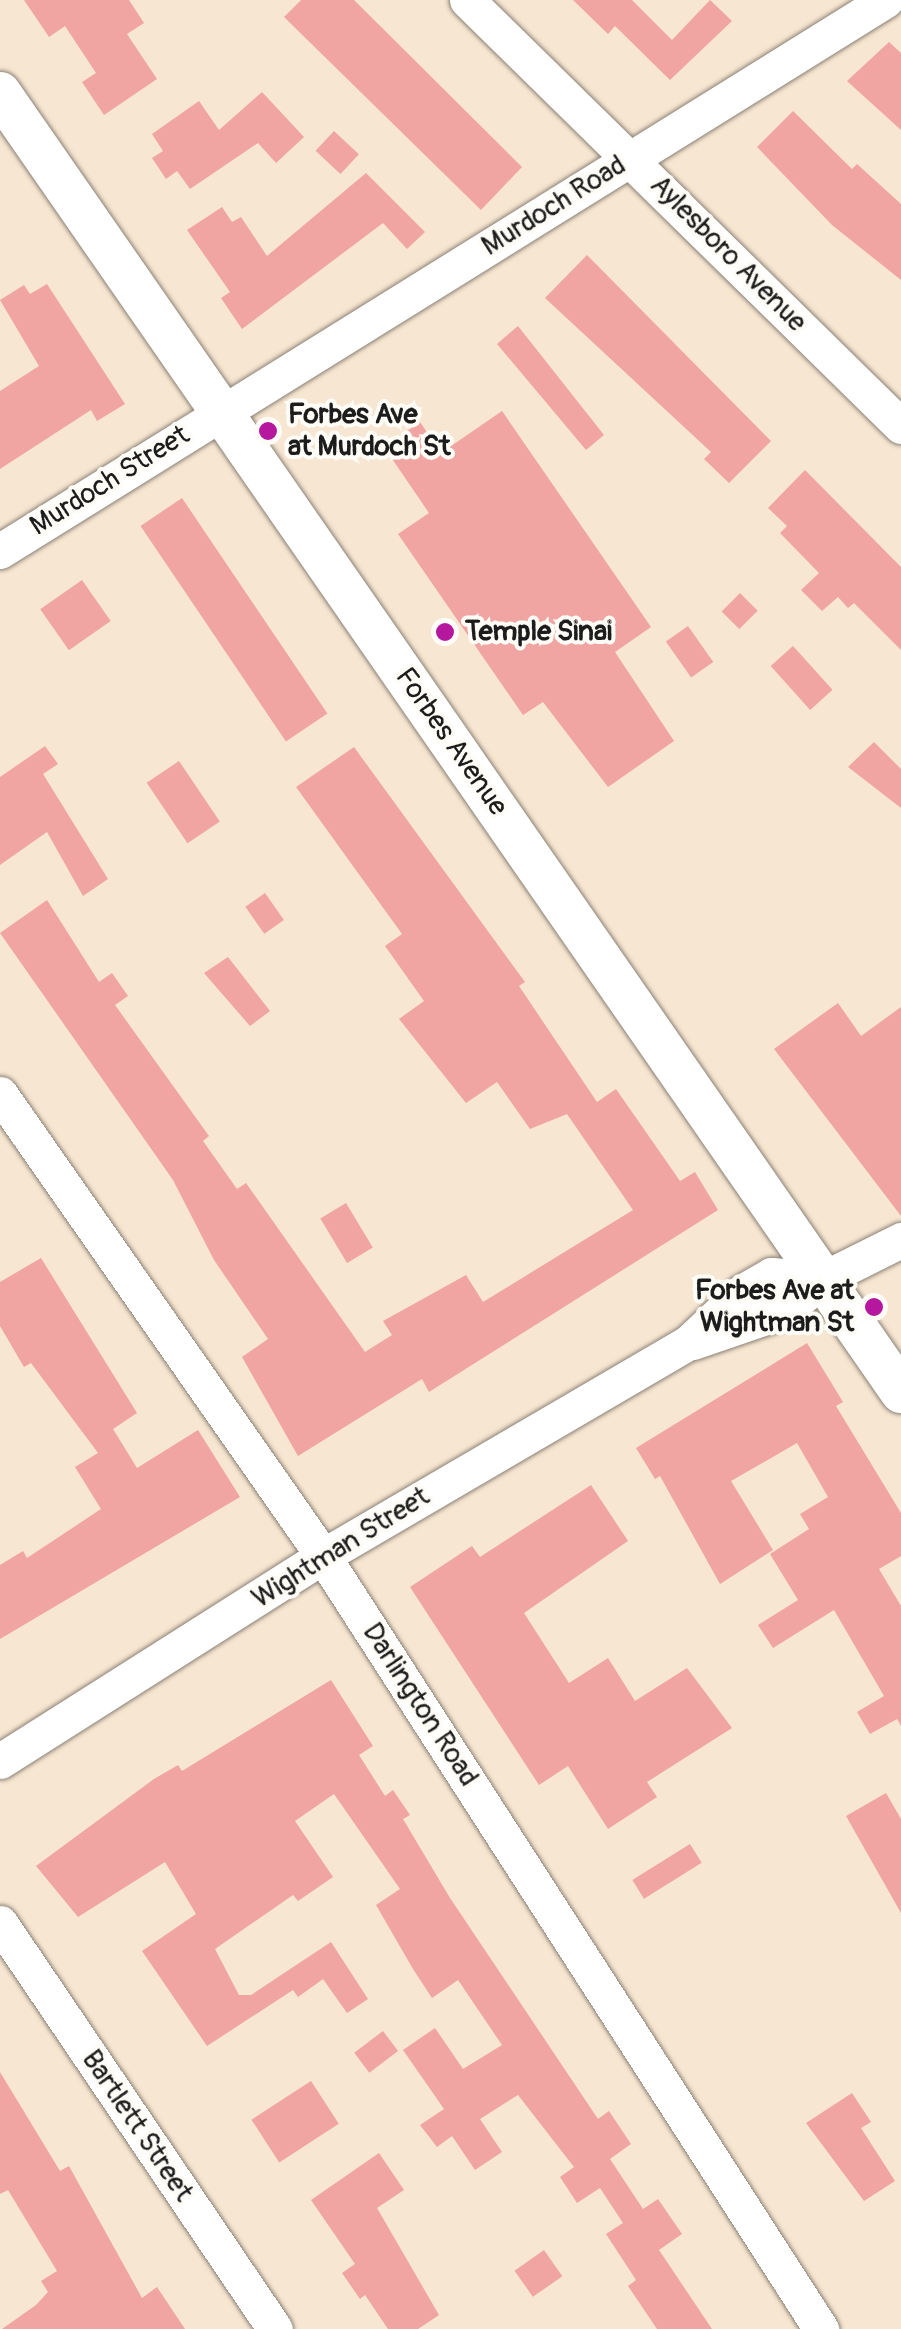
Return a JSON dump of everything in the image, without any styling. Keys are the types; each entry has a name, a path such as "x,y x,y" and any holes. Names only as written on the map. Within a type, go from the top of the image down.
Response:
{"main road":[{"name":"Forbes Avenue","path":"0,93 901,1392"}],"street":[{"name":"Aylesboro Avenue","path":"468,0 901,426"},
{"name":"Murdoch Road","path":"220,410 886,0"},
{"name":"Murdoch Street","path":"0,551 220,410"},
{"name":"Darlington Road","path":"0,1094 323,1556 821,2329"},
{"name":"Wightman Street","path":"0,1761 323,1556 688,1343 754,1326 786,1310 823,1279 901,1240"},
{"name":"Bartlett Street","path":"0,1922 275,2329"}],"building":[{"path":"24,0 129,0 144,23 127,34 157,79 104,115 82,82 96,73 65,26 49,37"},
{"path":"301,0 354,0 522,167 481,210 284,17"},
{"path":"573,0 632,0 672,40 710,0 732,21 670,80 615,26 608,34"},
{"path":"889,42 901,53 901,130 847,81"},
{"path":"262,92 304,137 276,163 258,143 190,189 177,171 166,179 152,158 163,151 152,134 199,101 219,130"},
{"path":"793,111 852,169 857,164 901,204 901,280 832,225 757,147"},
{"path":"334,131 359,154 340,174 316,151"},
{"path":"366,173 425,232 407,249 383,223 242,329 221,298 230,292 187,230 222,207 232,222 241,217 267,256"},
{"path":"587,255 771,441 729,483 704,459 711,452 545,298"},
{"path":"47,284 125,404 97,421 91,410 0,469 0,391 39,366 0,300 24,285 30,294"},
{"path":"518,326 604,435 586,450 497,344"},
{"path":"502,411 651,627 615,652 674,741 608,787 543,702 523,715 398,534 429,513 384,447 420,422 441,453"},
{"path":"805,470 901,567 901,650 854,603 848,608 838,597 822,611 801,590 819,573 780,533 787,526 768,508"},
{"path":"182,498 327,714 286,742 141,526"},
{"path":"82,580 111,621 69,650 40,609"},
{"path":"740,593 758,611 739,629 722,611"},
{"path":"688,626 713,662 691,678 666,641"},
{"path":"793,646 832,690 810,710 771,666"},
{"path":"874,742 901,769 901,808 848,767"},
{"path":"45,746 58,764 43,774 108,879 83,896 47,832 0,865 0,777"},
{"path":"354,747 525,982 519,986 597,1102 616,1089 680,1181 695,1172 718,1210 429,1392 422,1379 298,1456 242,1357 268,1339 214,1260 173,1180 0,933 47,900 99,982 112,973 128,996 115,1005 209,1136 203,1141 237,1189 246,1183 365,1352 392,1335 383,1321 466,1275 483,1302 633,1210 567,1114 530,1129 497,1082 466,1103 399,1019 424,1001 385,946 402,934 296,787"},
{"path":"179,761 220,822 187,843 147,783"},
{"path":"265,893 284,920 264,934 245,907"},
{"path":"228,957 270,1011 250,1026 204,973"},
{"path":"838,1003 861,1036 901,1007 901,1216 774,1049"},
{"path":"346,1203 373,1248 347,1263 320,1218"},
{"path":"41,1258 137,1413 113,1429 137,1468 198,1430 240,1497 0,1639 0,1565 23,1551 27,1558 101,1509 75,1467 98,1453 31,1363 24,1367 0,1326 0,1282"},
{"path":"807,1343 843,1402 836,1406 901,1513 901,1556 879,1569 901,1606 901,1726 897,1719 870,1734 857,1712 884,1696 834,1610 773,1648 758,1625 798,1600 770,1554 809,1529 800,1514 828,1497 797,1443 731,1481 773,1550 720,1584 660,1476 655,1479 636,1448"},
{"path":"591,1485 628,1541 524,1613 569,1683 608,1658 635,1701 687,1668 732,1728 647,1782 657,1797 608,1829 568,1766 539,1785 410,1587 472,1546 480,1557"},
{"path":"331,1680 373,1746 359,1755 385,1796 393,1790 410,1815 403,1819 450,1898 598,2119 609,2111 631,2144 610,2159 643,2209 658,2199 682,2234 659,2250 712,2329 657,2329 628,2286 636,2280 606,2234 623,2223 600,2188 577,2203 560,2177 574,2167 518,2095 480,2119 502,2152 475,2170 452,2136 437,2147 420,2125 444,2109 403,2050 435,2028 463,2069 502,2045 458,1980 432,1998 376,1905 400,1889 334,1794 295,1821 333,1877 298,1901 293,1895 215,1949 239,1995 251,1995 331,1942 368,1999 347,2013 323,1979 298,1997 293,1990 207,2046 142,1951 196,1914 165,1862 78,1917 36,1866 154,1779 178,1765 182,1771"},
{"path":"886,1793 901,1819 901,1913 846,1816"},
{"path":"690,1844 702,1863 644,1899 632,1880"},
{"path":"383,2031 398,2051 369,2073 354,2053"},
{"path":"0,2072 60,2171 69,2166 142,2298 157,2287 185,2329 2,2329 36,2305 48,2292 41,2281 57,2271 8,2190 0,2194"},
{"path":"311,2081 339,2124 279,2162 251,2120"},
{"path":"852,2093 871,2122 861,2128 895,2181 864,2201 806,2123"},
{"path":"379,2153 404,2190 377,2208 439,2315 418,2329 388,2329 365,2295 360,2299 342,2273 355,2264 311,2200"},
{"path":"544,2250 562,2276 533,2297 515,2271"}],"place":[{"name":"Forbes Ave at Murdoch St","path":"268,431"},
{"name":"Temple Sinai","path":"445,632"},
{"name":"Forbes Ave at Wightman St","path":"874,1307"}]}
